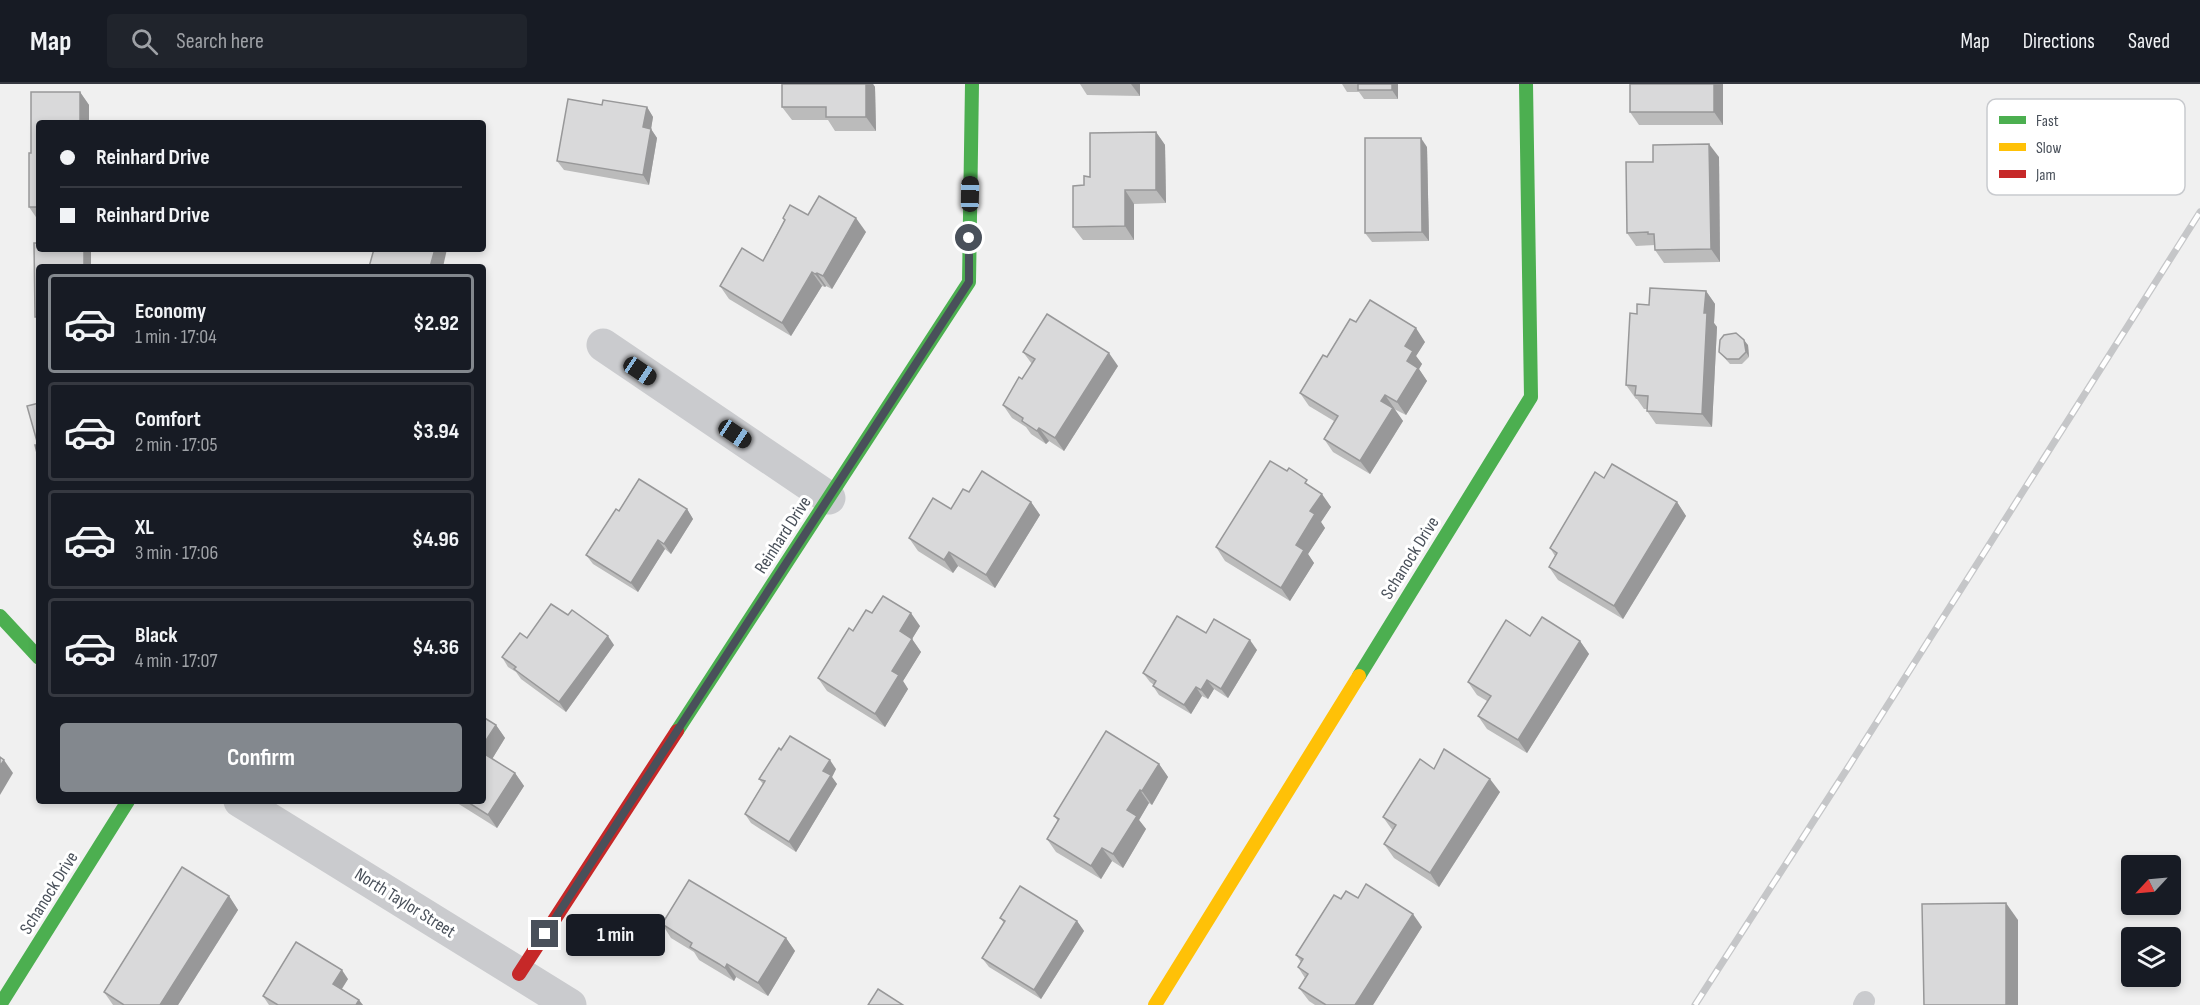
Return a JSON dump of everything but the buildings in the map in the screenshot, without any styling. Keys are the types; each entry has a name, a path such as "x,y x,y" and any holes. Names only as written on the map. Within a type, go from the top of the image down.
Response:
{"street":[{"name":"Reinhard Drive","path":"519,974 969,282 972,84"},
{"name":"Schanock Drive","path":"1155,1005 1531,397 1526,84"},
{"path":"603,345 829,498"},
{"path":"0,616 36,655"},
{"name":"Schanock Drive","path":"0,1005 126,804"},
{"name":"North Taylor Street","path":"245,804 570,1005"}],"railway":[{"path":"1695,1005 2200,212"}],"traffic: fast":[{"path":"677,731 969,282 972,84"},
{"path":"1359,676 1531,397 1526,84"},
{"path":"0,616 36,655"},
{"path":"0,1005 126,804"}],"traffic: slow":[{"path":"1155,1005 1359,676"}],"traffic: jam":[{"path":"519,974 677,731"}],"route":[{"path":"545,934 969,282 969,238"}]}
